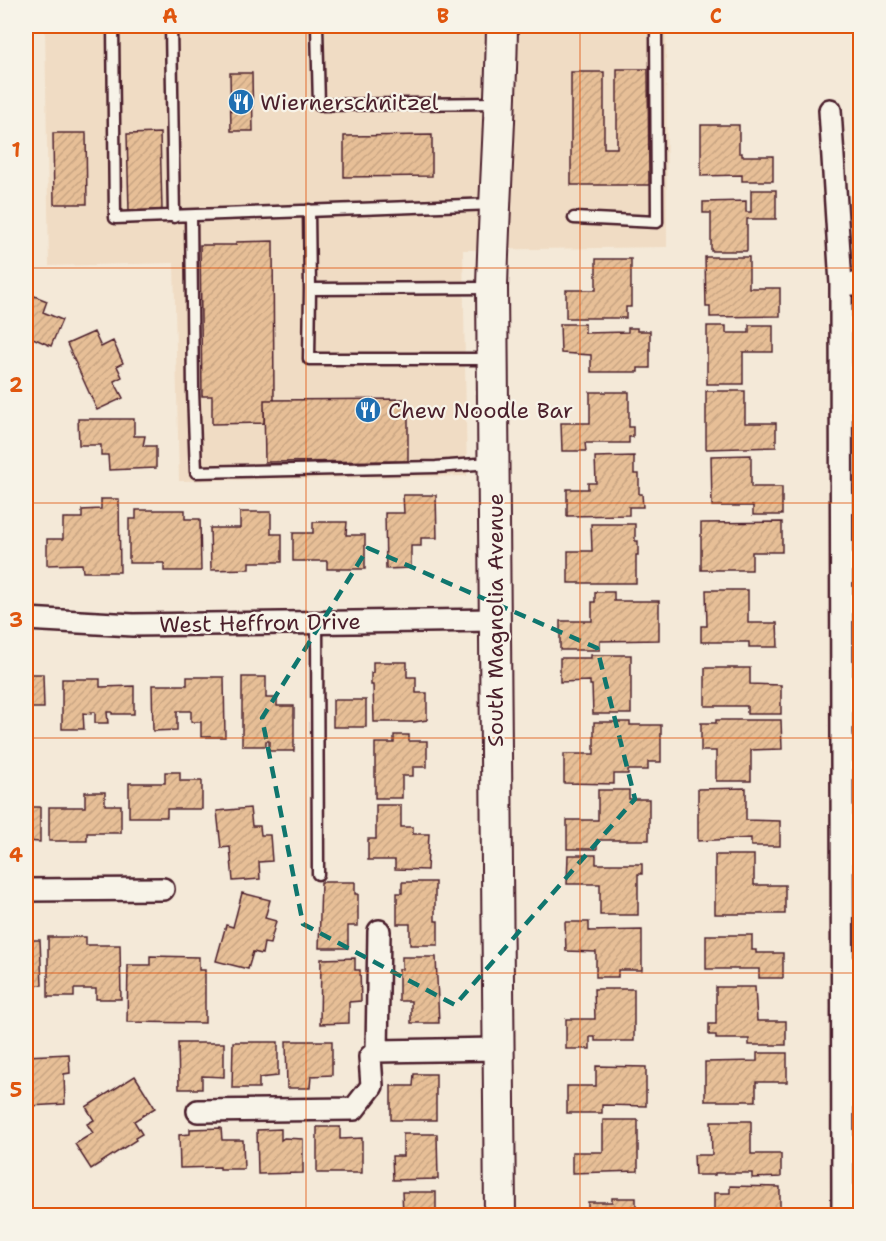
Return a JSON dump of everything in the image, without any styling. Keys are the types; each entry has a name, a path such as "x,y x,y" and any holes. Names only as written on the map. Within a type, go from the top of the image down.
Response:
{"main road":[{"name":"South Magnolia Avenue","path":"500,1215 492,288 494,204 501,102 502,26"}],"street":[{"path":"830,110 851,284 843,1215"},
{"name":"West Heffron Drive","path":"26,619 133,625 495,620"},
{"path":"26,890 163,889"},
{"path":"377,1051 380,932"},
{"path":"198,1111 354,1108 372,1086 370,1057 377,1051 498,1049"}],"lane":[{"path":"113,26 115,218 494,204"},
{"path":"171,26 174,217"},
{"path":"317,26 319,105 501,102"},
{"path":"574,218 657,222 657,26"},
{"path":"309,210 309,359 493,359"},
{"path":"191,216 196,472 436,467 494,463"},
{"path":"310,289 492,288"},
{"path":"317,623 318,874"}],"highlighted area":[{"path":"368,548 597,648 635,799 455,1005 303,924 262,718"}],"shaded area":[{"path":"45,26 666,26 667,247 463,250 467,476 179,481 174,263 49,266"}],"building":[{"path":"617,69 648,69 649,185 571,185 571,72 604,72 604,148 617,148"},
{"name":"Wiernerschnitzel","path":"230,73 252,73 253,131 231,131"},
{"path":"701,125 739,125 739,153 742,153 742,156 773,156 773,181 742,181 742,175 701,176"},
{"path":"53,133 86,133 87,204 54,204"},
{"path":"160,133 162,210 129,211 127,134"},
{"path":"432,135 432,176 344,177 344,136"},
{"path":"751,190 776,190 776,219 747,219 747,251 711,251 711,213 703,213 703,202 746,201 746,212 751,212"},
{"path":"273,241 274,400 264,400 264,423 212,424 212,396 202,396 200,245 236,245 236,242"},
{"path":"705,257 749,257 749,288 780,288 780,316 710,317 710,307 706,307"},
{"path":"596,259 631,259 631,307 626,307 626,318 566,318 566,290 596,290"},
{"path":"27,293 47,301 43,312 62,320 51,346 26,335"},
{"path":"560,324 585,324 585,333 628,332 628,328 650,331 650,368 638,368 638,372 591,372 591,355 561,353"},
{"path":"749,325 773,325 773,352 743,352 743,384 707,384 707,326 726,326 726,333 749,333"},
{"path":"94,332 101,347 113,341 123,363 117,366 122,377 114,381 123,398 97,410 67,344"},
{"path":"706,391 745,391 745,423 776,423 776,447 706,449"},
{"path":"590,392 629,392 629,427 633,427 633,437 629,437 629,443 585,443 586,451 562,451 561,423 590,423"},
{"path":"408,399 408,461 265,462 264,400"},
{"path":"78,419 134,419 134,436 145,436 143,446 156,446 156,468 109,470 108,455 101,455 101,445 79,445"},
{"path":"751,455 751,487 782,487 782,515 753,515 753,506 712,506 711,456"},
{"path":"634,456 634,474 639,474 639,494 642,494 643,507 629,507 629,515 567,516 567,489 588,489 588,483 596,483 595,457"},
{"path":"403,495 436,495 437,538 421,538 421,546 411,546 411,568 386,569 385,513 404,513"},
{"path":"101,499 119,499 120,572 83,572 82,564 47,565 47,539 63,539 63,518 82,518 82,510 101,509"},
{"path":"136,510 185,510 185,519 200,519 201,571 164,571 164,563 129,563 129,519 136,519"},
{"path":"240,512 271,512 271,534 282,534 282,562 249,562 249,569 211,570 210,528 240,528"},
{"path":"313,522 347,522 346,535 365,535 365,569 327,569 327,561 293,561 293,533 313,533"},
{"path":"782,522 782,552 752,552 752,570 701,570 701,523"},
{"path":"591,524 635,524 635,541 638,541 636,583 568,583 568,551 592,551"},
{"path":"706,590 748,590 748,623 777,623 778,647 749,647 749,642 701,642 701,626 707,626"},
{"path":"595,592 614,592 614,601 659,601 659,640 600,641 600,650 560,650 560,621 592,621 592,602 595,602"},
{"path":"591,655 631,655 631,714 593,714 590,681 560,682 560,658 591,658"},
{"path":"373,662 407,662 407,677 416,677 416,693 427,693 427,720 374,722 373,685 371,685"},
{"path":"705,668 750,668 750,684 781,685 781,714 747,714 747,706 705,706"},
{"path":"26,674 43,674 44,708 26,708"},
{"path":"187,677 224,677 225,737 201,737 201,722 191,722 191,711 177,711 177,730 153,731 152,685 187,685"},
{"path":"242,677 266,677 266,698 277,698 277,706 294,706 294,751 269,751 269,741 266,741 266,746 242,746"},
{"path":"62,679 100,679 100,687 134,686 134,714 107,712 108,723 95,723 95,712 83,713 84,729 62,729"},
{"path":"333,700 366,700 366,727 333,727"},
{"path":"716,720 781,720 782,749 751,750 751,781 716,781 716,751 701,751 701,723 716,723"},
{"path":"594,722 661,725 661,762 648,762 648,770 628,770 628,774 614,774 614,784 564,783 564,754 594,754"},
{"path":"394,735 409,735 409,741 427,741 427,767 413,767 413,776 402,776 402,798 375,798 375,743 394,743"},
{"path":"165,772 180,772 180,781 202,781 202,809 167,809 167,817 129,817 129,783 165,783"},
{"path":"746,788 746,820 780,821 780,846 751,846 751,838 698,841 698,789"},
{"path":"598,790 629,790 629,799 649,799 649,840 597,840 597,849 567,849 567,820 598,820"},
{"path":"85,792 105,792 105,805 121,805 121,833 87,833 87,841 49,841 49,807 85,807"},
{"path":"376,805 401,805 401,827 413,827 413,834 429,834 427,870 395,869 395,860 368,860 368,839 376,839"},
{"path":"26,807 40,807 40,842 26,841"},
{"path":"250,808 252,826 260,826 261,835 270,835 272,861 259,862 260,879 233,881 230,847 221,848 217,811"},
{"path":"568,855 596,855 596,864 642,864 642,874 638,874 638,915 600,915 600,884 567,884"},
{"path":"715,855 754,855 754,885 785,885 785,914 715,914"},
{"path":"321,882 355,882 355,894 358,894 358,926 348,926 348,948 319,948"},
{"path":"402,882 435,882 435,921 438,921 438,945 410,945 410,924 397,924 397,893 402,893"},
{"path":"242,893 270,900 265,918 276,921 270,944 264,943 262,954 253,952 248,969 216,961 226,925 233,927"},
{"path":"565,922 589,922 589,931 642,930 642,970 618,970 618,977 596,977 596,952 566,951"},
{"path":"706,935 752,935 752,950 756,950 756,953 783,953 783,978 759,978 759,969 706,969"},
{"path":"48,937 86,937 86,945 120,945 121,999 96,999 96,989 74,989 74,997 48,997"},
{"path":"26,940 40,940 42,985 26,986"},
{"path":"150,956 199,957 199,970 205,970 205,1023 127,1022 128,965 150,965"},
{"path":"402,957 436,957 439,1023 411,1023 411,1001 399,1001 399,969 402,969"},
{"path":"355,958 355,970 360,970 361,1001 349,1002 349,1023 320,1024 321,959"},
{"path":"716,987 755,987 757,1021 786,1021 786,1045 749,1045 749,1039 716,1039 716,1035 709,1035 709,1024 716,1024"},
{"path":"594,989 634,989 634,1041 595,1041 595,1037 590,1037 590,1049 566,1049 566,1019 595,1019"},
{"path":"286,1041 332,1041 332,1075 311,1076 310,1088 287,1088"},
{"path":"233,1042 278,1042 278,1076 259,1078 259,1088 232,1088"},
{"path":"178,1043 224,1043 224,1077 202,1076 202,1089 179,1089"},
{"path":"757,1053 787,1053 787,1082 756,1082 756,1101 705,1101 705,1062 757,1061"},
{"path":"69,1054 70,1073 64,1074 65,1104 30,1106 29,1098 26,1098 26,1056"},
{"path":"596,1066 646,1067 646,1106 602,1105 602,1113 567,1113 567,1086 596,1086"},
{"path":"414,1074 436,1074 436,1120 391,1120 391,1086 413,1086"},
{"path":"135,1076 155,1108 134,1121 142,1134 135,1138 136,1140 91,1169 75,1144 93,1133 87,1124 94,1120 86,1107"},
{"path":"603,1120 638,1120 638,1171 572,1173 572,1152 603,1152"},
{"path":"711,1121 751,1121 751,1154 781,1154 781,1177 752,1178 752,1173 695,1175 694,1155 712,1155"},
{"path":"317,1127 340,1127 340,1139 362,1138 362,1173 317,1173"},
{"path":"221,1128 222,1140 243,1140 244,1169 180,1168 179,1135 190,1134 190,1129"},
{"path":"281,1129 281,1140 284,1138 303,1139 303,1173 258,1174 257,1130"},
{"path":"403,1134 437,1134 438,1179 393,1180 392,1156 403,1156"},
{"path":"730,1186 780,1187 780,1216 714,1216 714,1193 730,1193"},
{"path":"402,1192 436,1192 436,1216 384,1216 403,1214"},
{"path":"612,1198 636,1198 636,1216 588,1216 588,1202 612,1202"},
{"path":"283,1209 283,1216 212,1216 212,1210"},
{"path":"308,1213 368,1213 368,1216 308,1216"}],"place":[{"name":"Wiernerschnitzel","path":"241,102"},
{"name":"Chew Noodle Bar","path":"368,410"}]}
